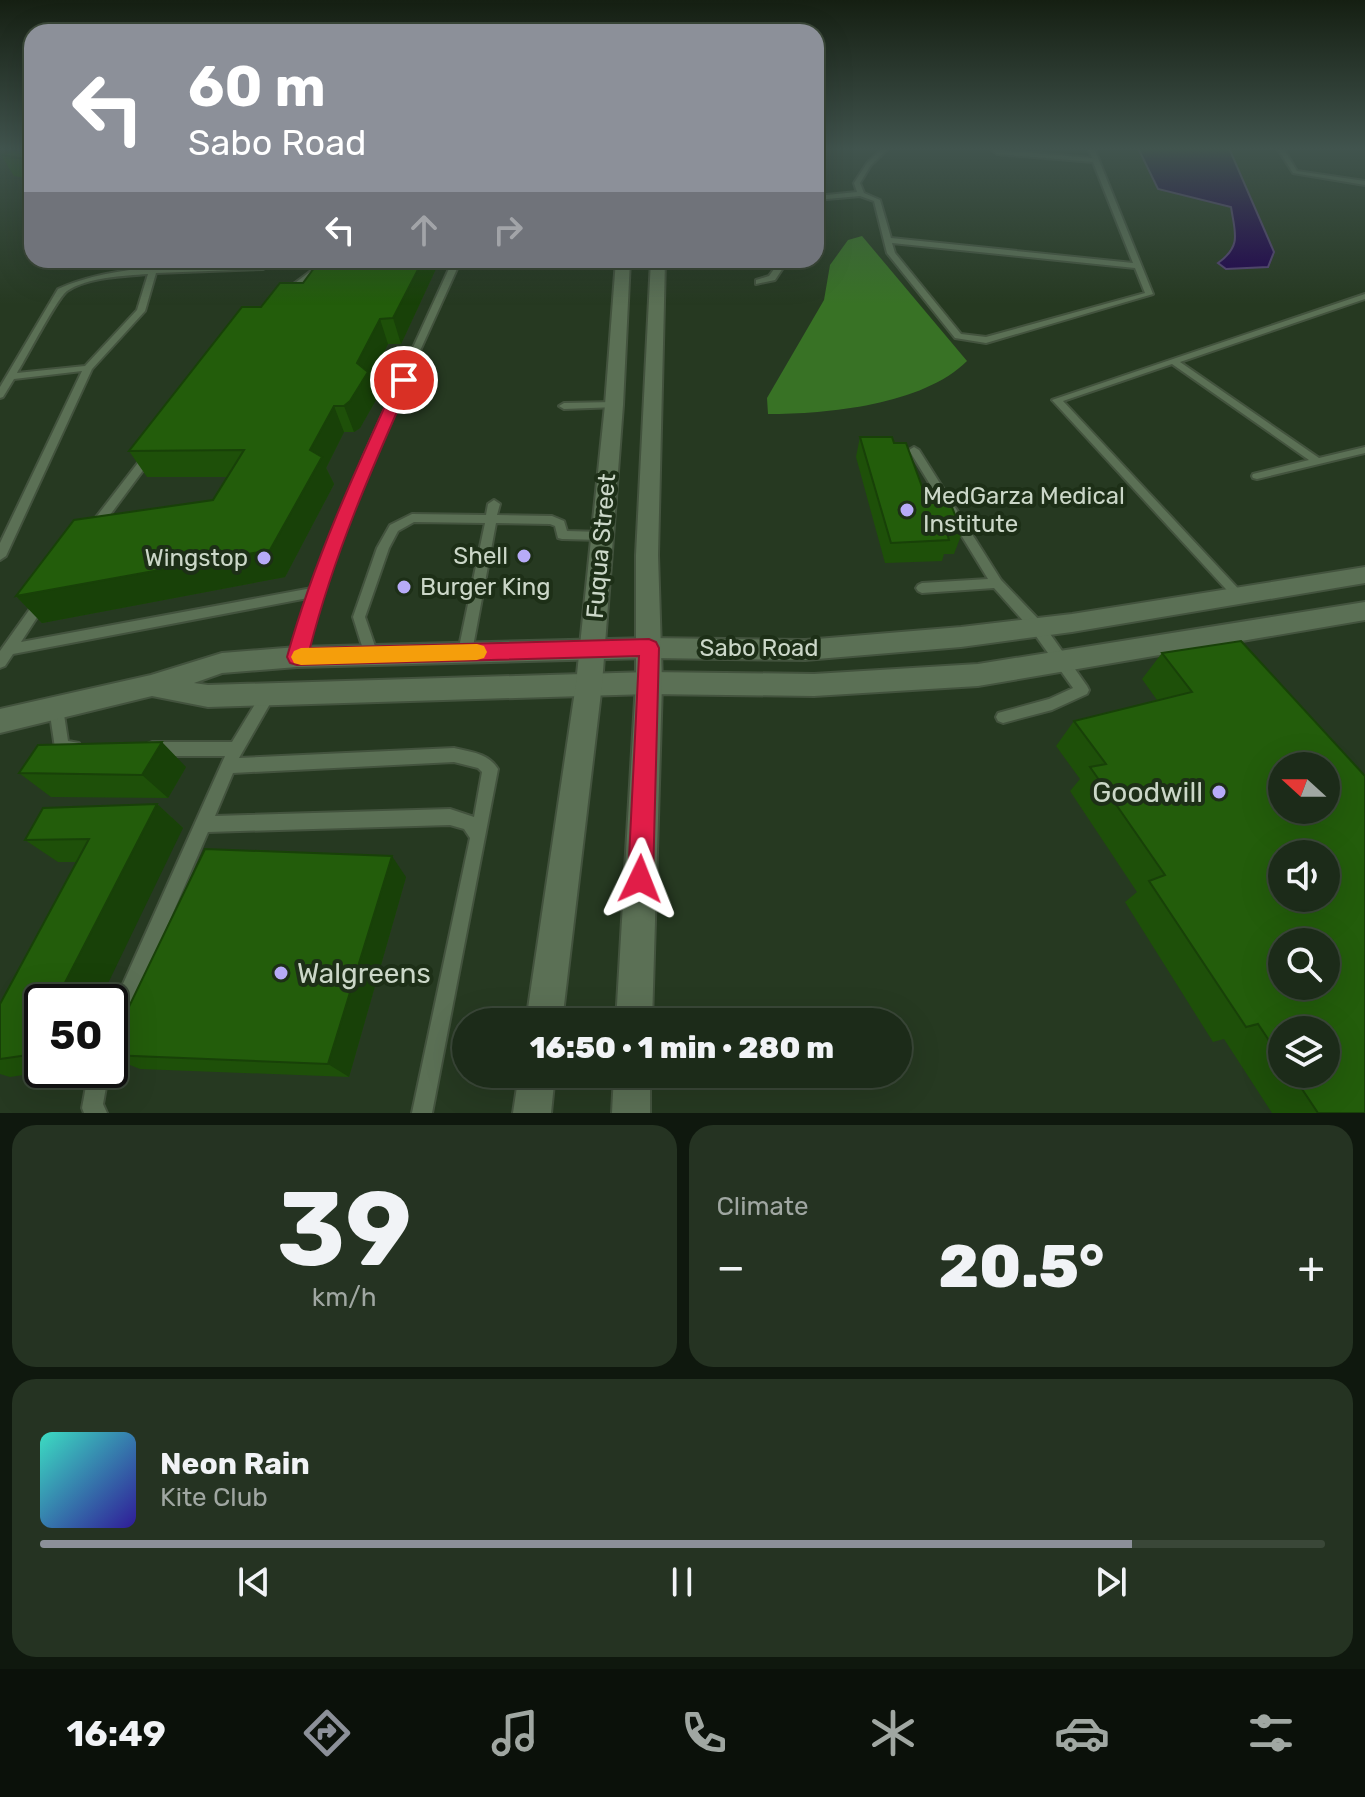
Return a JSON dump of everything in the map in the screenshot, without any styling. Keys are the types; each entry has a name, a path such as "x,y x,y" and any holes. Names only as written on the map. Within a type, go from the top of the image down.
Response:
{"street":[{"name":"Fuqua Street","path":"624,268 647,555 649,648 635,1008"},
{"name":"Fuqua Street","path":"546,1008 589,684 602,536 633,404 657,268"},
{"name":"Sabo Road","path":"0,721 151,686 222,663 297,657 591,649 805,650 1038,628 1365,575"},
{"name":"Sabo Road","path":"151,686 208,696 589,684 814,685 978,675 1064,660 1222,641 1365,611"},
{"path":"532,1113 535,1088"},
{"path":"631,1113 632,1088"}],"lane":[{"path":"877,200 891,253 958,336 986,340 1149,294 1112,200"},
{"path":"888,240 1138,266"},
{"path":"0,395 61,291 88,280 244,268"},
{"path":"282,295 314,273 328,268"},
{"path":"297,657 315,592 347,505 453,268"},
{"path":"759,282 772,278 779,268"},
{"path":"0,556 88,368 141,311 152,273"},
{"path":"1240,597 1057,400 1362,299"},
{"path":"1173,361 1317,461"},
{"path":"10,377 88,368"},
{"path":"564,406 633,404"},
{"path":"82,545 157,445"},
{"path":"914,450 997,583 1064,660 1082,690 1052,704 1003,717"},
{"path":"1257,476 1365,450"},
{"path":"465,652 494,504"},
{"path":"371,655 359,617 383,548 394,528 412,518 552,520 560,524 562,535 602,536"},
{"path":"922,588 997,583"},
{"path":"10,649 315,592"},
{"path":"0,662 48,593"},
{"path":"128,994 228,766 268,695"},
{"path":"56,708 62,748 93,749"},
{"path":"141,749 236,749"},
{"path":"228,766 454,755 482,762 490,769 422,1113"},
{"path":"203,824 450,817 469,823 478,837"},
{"path":"96,1088 92,1108 97,1113"}],"green space":[{"path":"862,236 967,361 926,388 900,397 845,409 768,414 767,398 824,300 830,265 848,240"}],"shaded area":[{"path":"1202,200 1251,200 1274,252 1268,267 1226,269 1218,263 1234,245 1231,207"}],"building":[{"path":"314,268 419,268 393,318 380,319 357,363 368,372 350,401 344,406 334,406 310,450 322,457 270,550 16,596 74,520 213,500 244,450 129,451 242,307 261,307 280,283 303,283"},
{"path":"860,437 892,437 894,443 906,443 928,503 950,502 962,533 947,533 949,540 891,543"},
{"path":"1241,641 1365,776 1365,1113 1318,1113 1301,1088 1340,1088 1340,1016 1268,1016 1268,1039 1258,1024 1246,1027 1149,881 1165,875 1090,767 1106,764 1074,721 1192,692 1162,653"},
{"path":"162,742 142,775 19,773 38,745"},
{"path":"157,804 64,984 24,984 24,1056 0,1059 0,1004 89,839 25,840 43,808"},
{"name":"Walgreens","path":"205,849 392,856 328,1064 128,1056 128,1009"}],"slow traffic":[{"path":"301,657 477,652"}],"place":[{"name":"MedGarza Medical Institute","path":"907,510"},
{"name":"Shell","path":"524,556"},
{"name":"Wingstop","path":"264,558"},
{"name":"Burger King","path":"404,587"},
{"name":"Goodwill","path":"1219,792"},
{"name":"Walgreens","path":"281,973"}],"route":[{"path":"404,380 347,505 315,592 297,657 649,648 640,879"}]}
